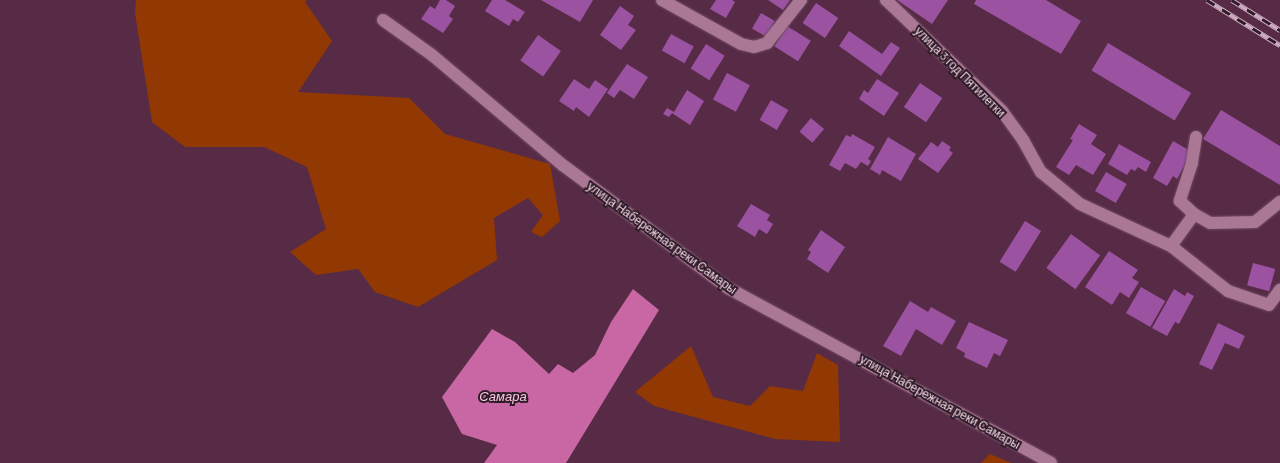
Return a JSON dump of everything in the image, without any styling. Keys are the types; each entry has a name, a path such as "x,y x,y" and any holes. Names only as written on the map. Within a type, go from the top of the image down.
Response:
{"street":[{"path":"662,0 741,44 754,48 767,43 801,0"},
{"name":"улица 3 год Пятилетки","path":"886,0 1002,111 1023,140 1041,172 1080,204 1171,246 1228,292 1269,305 1280,290"},
{"name":"улица Набережная реки Самары","path":"383,20 432,55 564,166 728,288 1051,463"},
{"path":"1196,137 1192,163 1180,201 1194,214 1210,223 1255,222 1280,202"},
{"path":"1171,246 1194,214"}],"shaded area":[{"path":"136,0 307,0 305,2 332,41 298,92 409,98 445,134 550,164 560,221 542,237 531,232 543,215 528,198 494,218 497,260 418,307 375,292 358,269 316,275 290,252 326,229 307,167 264,147 185,147 152,122 135,13"},
{"path":"691,346 713,397 750,406 770,386 803,391 817,353 838,365 840,442 775,439 654,406 635,392"},
{"path":"990,454 1011,463 981,463"}],"water":[{"name":"Самара","path":"633,289 659,310 566,463 484,463 497,445 462,434 442,397 492,329 515,342 549,374 558,364 573,373 595,355 611,322"}],"building":[{"path":"440,0 446,0 455,6 449,16 453,19 443,33 421,19 430,6 435,9"},
{"path":"492,0 505,0 525,12 518,22 513,19 509,26 485,11"},
{"path":"541,0 593,0 580,22"},
{"path":"716,0 732,0 735,2 726,18 710,9"},
{"path":"768,0 790,0 783,10"},
{"path":"897,0 948,0 932,24"},
{"path":"976,0 1046,0 1081,21 1061,54 974,4"},
{"path":"816,3 838,18 825,38 803,23"},
{"path":"620,6 634,16 628,25 636,30 621,50 600,35"},
{"path":"761,13 775,21 766,37 752,29"},
{"path":"787,26 811,41 798,61 774,46"},
{"path":"849,31 882,54 891,42 900,48 881,76 839,46"},
{"path":"671,34 694,47 685,63 662,51"},
{"path":"538,35 561,51 543,76 520,60"},
{"path":"1108,43 1191,93 1175,120 1092,70"},
{"path":"706,44 725,56 709,80 691,69"},
{"path":"627,64 648,77 634,99 620,90 614,98 607,93"},
{"path":"727,73 750,85 736,112 713,99"},
{"path":"574,79 589,89 595,80 608,89 589,117 576,107 574,111 559,101"},
{"path":"877,79 899,93 884,116 859,99 864,90 868,93"},
{"path":"920,83 942,98 926,122 904,107"},
{"path":"687,90 704,101 690,125 672,113 669,117 663,114 667,108 674,112"},
{"path":"771,100 788,110 777,130 760,120"},
{"path":"1221,110 1280,146 1280,185 1203,139"},
{"path":"811,118 824,129 812,143 799,132"},
{"path":"1079,124 1097,135 1091,144 1106,154 1093,175 1076,165 1069,175 1056,167 1073,140 1070,139"},
{"path":"852,134 875,147 868,159 871,161 868,166 861,162 856,169 845,163 840,171 829,165 846,135 851,137"},
{"path":"888,137 916,154 901,181 882,170 880,175 870,169"},
{"path":"942,141 951,147 949,150 953,153 938,173 918,159 931,142 938,147"},
{"path":"1173,141 1192,152 1177,179 1173,176 1167,186 1153,178"},
{"path":"1119,144 1151,162 1146,172 1138,167 1135,171 1131,169 1127,175 1108,164"},
{"path":"1106,172 1127,184 1116,203 1095,191"},
{"path":"751,204 770,215 767,220 773,224 767,234 759,229 755,237 737,226"},
{"path":"1025,221 1041,231 1016,272 1000,262"},
{"path":"821,230 845,247 828,273 807,259 811,252 808,250"},
{"path":"1071,234 1100,255 1075,289 1046,268"},
{"path":"1109,251 1138,270 1132,278 1139,282 1129,298 1120,292 1112,305 1085,287"},
{"path":"1253,263 1275,269 1269,291 1247,285"},
{"path":"1141,287 1165,301 1150,327 1126,313"},
{"path":"1174,289 1185,296 1187,292 1194,296 1179,324 1175,322 1167,336 1152,328"},
{"path":"910,301 928,312 931,307 956,321 942,345 916,329 901,356 883,346"},
{"path":"969,322 1008,340 1000,356 994,353 987,368 964,357 965,353 956,348"},
{"path":"1218,323 1245,336 1239,349 1225,343 1212,370 1199,364"}],"railway":[{"path":"1207,0 1280,45"},
{"path":"1232,0 1280,30"}]}
